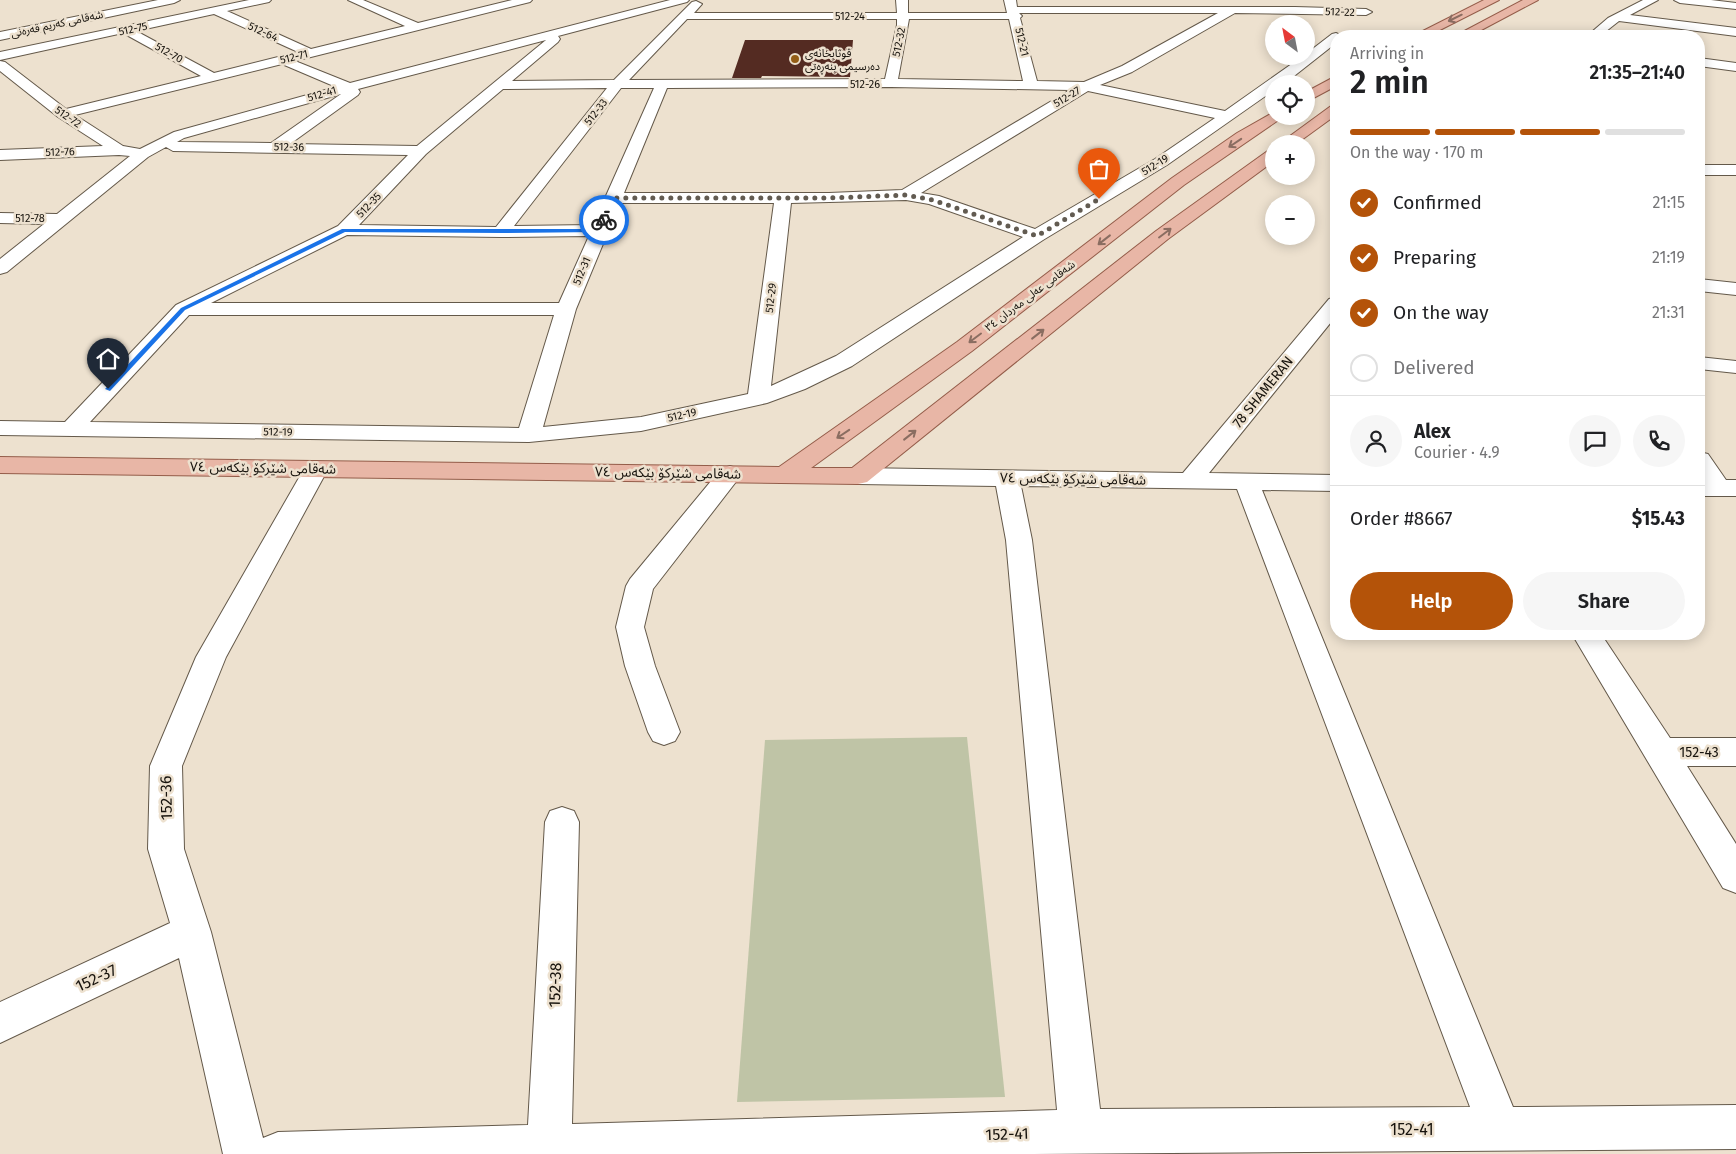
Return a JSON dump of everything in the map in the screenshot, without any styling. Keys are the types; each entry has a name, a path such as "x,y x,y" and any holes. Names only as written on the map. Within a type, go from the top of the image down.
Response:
{"main road":[{"path":"1431,30 1493,0"},
{"path":"1473,30 1532,0"},
{"path":"1315,93 1330,84"},
{"path":"1298,135 1330,112"},
{"name":"شەقامی عەلی مەردان ٣٤","path":"784,475 871,415 1009,313 1199,167 1265,123"},
{"path":"858,476 1162,235 1265,160"},
{"name":"شەقامی شێرکۆ بێکەس ٧٤","path":"0,465 858,476"}],"street":[{"name":"شەقامی کەریم قەرەنی","path":"0,36 174,0"},
{"name":"512-75","path":"0,56 265,0"},
{"path":"354,0 418,26"},
{"name":"512-33","path":"501,232 617,85 701,0"},
{"name":"512-32","path":"891,83 903,25 902,0"},
{"path":"1284,0 1294,10"},
{"path":"1601,30 1617,17 1652,0"},
{"path":"1680,0 1736,6"},
{"name":"512-71","path":"62,114 518,1"},
{"name":"512-41","path":"0,268 143,154 179,135 348,87 562,32 670,1"},
{"name":"512-19","path":"1344,30 1377,4"},
{"path":"142,6 174,20"},
{"name":"512-24","path":"685,16 903,16 1013,9"},
{"name":"512-22","path":"1013,9 1366,12"},
{"name":"512-21","path":"1013,9 1031,85"},
{"name":"512-27","path":"906,195 1086,86 1127,68 1233,10"},
{"name":"512-64","path":"216,11 309,53"},
{"path":"1617,17 1736,32"},
{"name":"512-70","path":"126,30 212,77"},
{"name":"512-35","path":"71,429 183,309 344,230 421,151 562,32"},
{"name":"512-19","path":"1286,75 1330,41"},
{"path":"283,60 348,87"},
{"path":"1705,63 1736,67"},
{"name":"512-72","path":"0,65 62,114 119,150 143,154"},
{"path":"277,146 367,83"},
{"name":"512-26","path":"499,85 891,83 1086,86 1227,116"},
{"path":"8,90 24,84"},
{"name":"512-31","path":"529,434 566,310 662,85"},
{"name":"512-19","path":"0,428 529,434 641,424 759,398 797,384 844,361 1037,236 1161,162 1265,90"},
{"name":"512-36","path":"156,146 277,146 421,151"},
{"name":"512-76","path":"0,155 119,150"},
{"path":"1705,170 1736,170"},
{"path":"614,198 906,195 933,200 1037,236"},
{"name":"512-29","path":"759,398 783,197"},
{"name":"512-78","path":"0,218 60,219"},
{"path":"344,230 501,232 599,230"},
{"path":"1705,286 1736,289"},
{"path":"183,309 566,310"},
{"name":"78 SHAMERAN","path":"1190,481 1330,310"},
{"path":"1705,364 1736,367"},
{"name":"152-36","path":"245,1154 192,932 166,849 166,766 211,658 316,468"},
{"path":"1705,468 1718,488"},
{"path":"664,732 640,666 630,627 640,586 730,474"},
{"name":"شەقامی شێرکۆ بێکەس ٧٤","path":"858,476 1330,483"},
{"path":"1007,478 1019,540 1081,1131"},
{"path":"1246,482 1500,1128"},
{"path":"1590,640 1661,752 1736,876"},
{"name":"152-43","path":"1661,752 1736,752"},
{"name":"152-38","path":"550,1151 562,822"},
{"name":"152-37","path":"0,1023 192,932"},
{"name":"152-41","path":"278,1154 550,1151 1081,1131 1736,1127"}],"green space":[{"path":"967,737 1005,1097 737,1102 765,740"}],"building":[{"name":"قوتابخانەی دەرسیمی بنەڕەتی","path":"745,40 853,40 850,77 762,76 761,78 732,78"}],"way so far":[{"path":"604,220 614,198 829,198 906,195 933,200 1037,236 1099,199"}],"place":[{"name":"قوتابخانەی دەرسیمی بنەڕەتی","path":"795,59"}],"route":[{"path":"108,389 183,309 344,230 501,232 599,230 604,220"}]}
